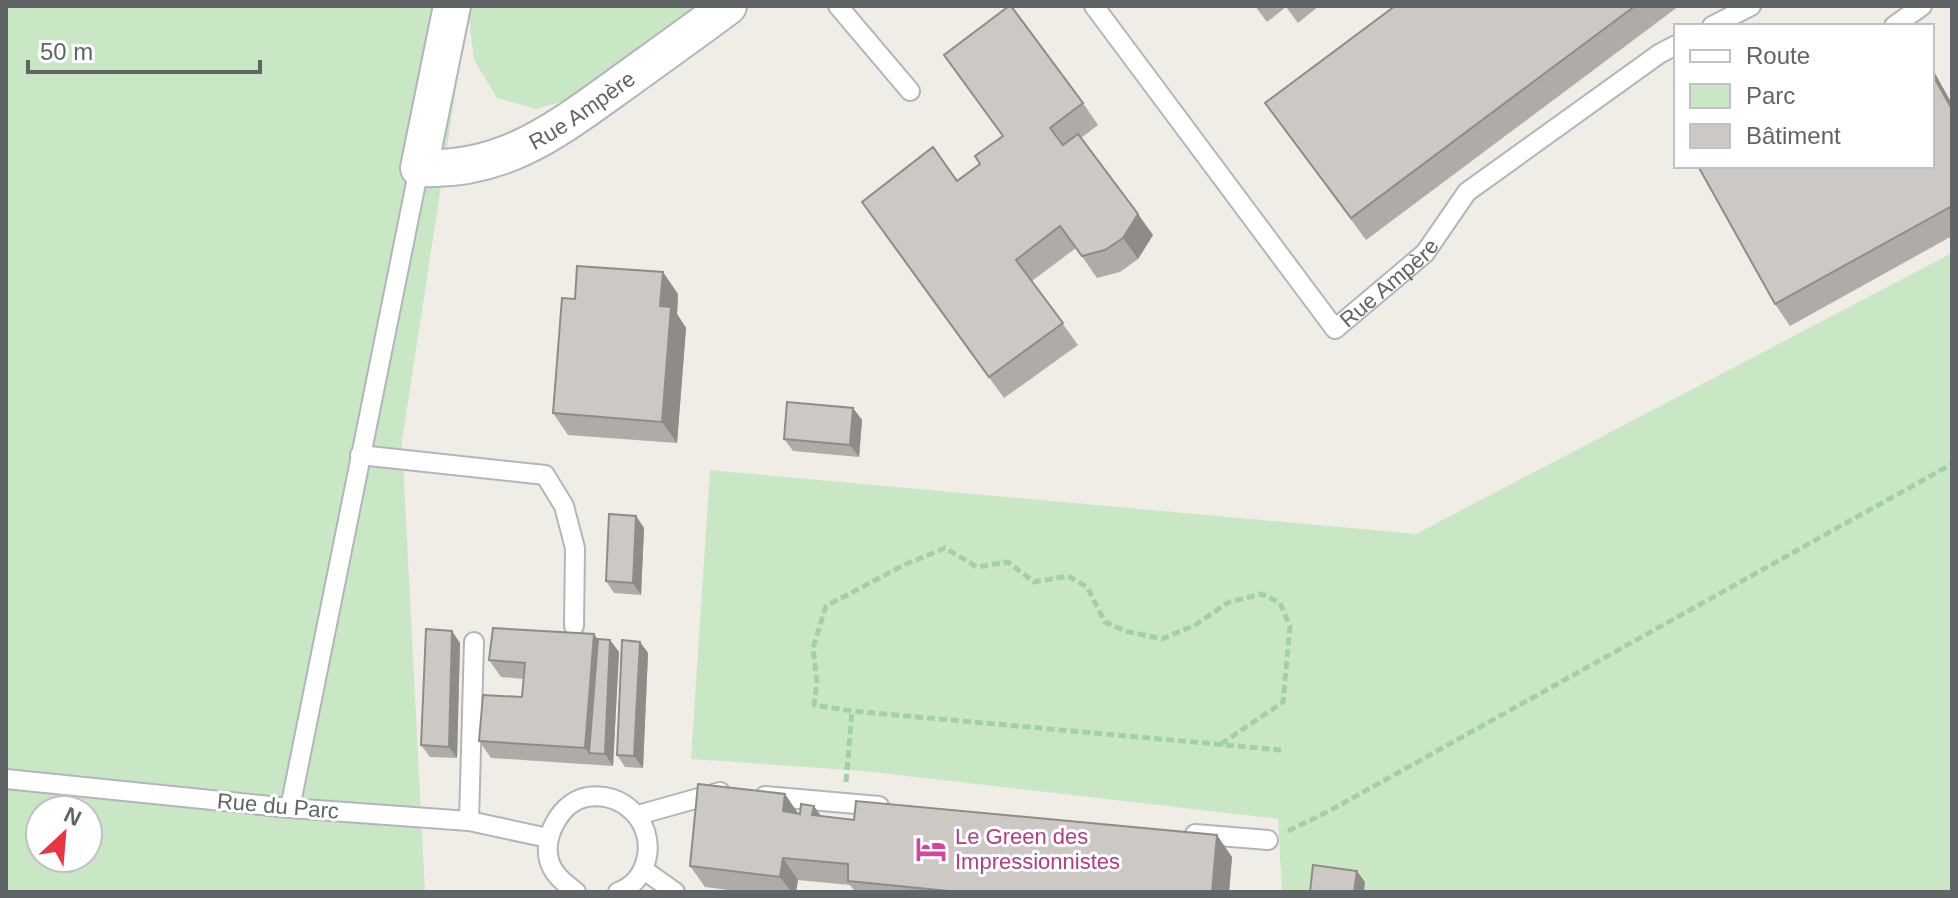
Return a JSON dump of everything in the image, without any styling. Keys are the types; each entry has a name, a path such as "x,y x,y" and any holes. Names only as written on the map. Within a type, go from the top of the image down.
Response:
{"street":[{"path":"419,168 452,6"},
{"name":"Rue Ampère","path":"419,168 465,168 511,155 547,137 728,6"}],"lane":[{"path":"838,6 910,91"},
{"name":"Rue Ampère","path":"1094,6 1335,329 1425,253 1467,192 1674,46"},
{"path":"1716,24 1751,6"},
{"path":"1897,24 1922,6"},
{"path":"290,808 419,168"},
{"path":"360,455 545,475 564,506 575,548 574,626"},
{"path":"469,821 474,642"},
{"name":"Rue du Parc","path":"6,779 290,808 469,821 548,838"},
{"path":"638,815 719,792 891,807"},
{"path":"576,892 559,879 549,859 548,838 561,812 586,797 615,799 638,815 649,841 644,870 627,889 618,892"},
{"path":"1174,832 1268,840"},
{"path":"644,870 675,892"},
{"path":"545,892 559,879"}],"path":[{"path":"1268,840 1331,810 1952,464"},
{"path":"1221,744 1283,702 1290,626 1280,603 1262,594 1229,602 1195,625 1162,639 1125,631 1105,622 1087,587 1068,576 1034,582 1008,562 977,567 945,548 904,565 826,606 813,648 817,681 814,705 1281,750"},
{"path":"844,803 852,711"}],"green space":[{"path":"6,6 697,6 568,100 536,109 497,98 474,60 468,10 402,441 425,892 6,892"},
{"path":"1952,253 1952,892 1282,892 1278,819 864,771 691,759 710,470 1416,534"}],"building":[{"path":"1009,6 1083,103 1050,128 1063,145 1078,134 1138,214 1123,238 1105,250 1082,256 1060,226 1016,260 1063,323 989,377 862,202 933,147 957,181 980,164 975,156 1003,136 944,55"},
{"path":"1395,6 1635,6 1351,218 1265,103"},
{"path":"1934,78 1952,109 1952,206 1775,304 1699,168 1934,168"},
{"path":"577,266 663,272 660,306 671,307 662,422 553,413 562,298 575,299"},
{"path":"787,402 853,408 850,445 784,439"},
{"path":"609,514 636,516 633,583 606,581"},
{"path":"493,628 594,634 585,748 479,741 483,695 522,697 525,663 489,660"},
{"path":"426,629 452,631 449,747 421,745"},
{"path":"598,639 610,640 605,754 589,753"},
{"path":"622,640 640,642 634,756 617,755"},
{"name":"Le Green des Impressionnistes","path":"698,784 785,794 783,811 800,814 801,804 814,806 812,815 854,820 856,801 1217,835 1212,892 959,892 848,881 848,864 783,858 780,877 690,866"},
{"path":"1313,865 1357,871 1354,892 1310,892"}],"place":[{"name":"Le Green des Impressionnistes","path":"931,849"}]}
